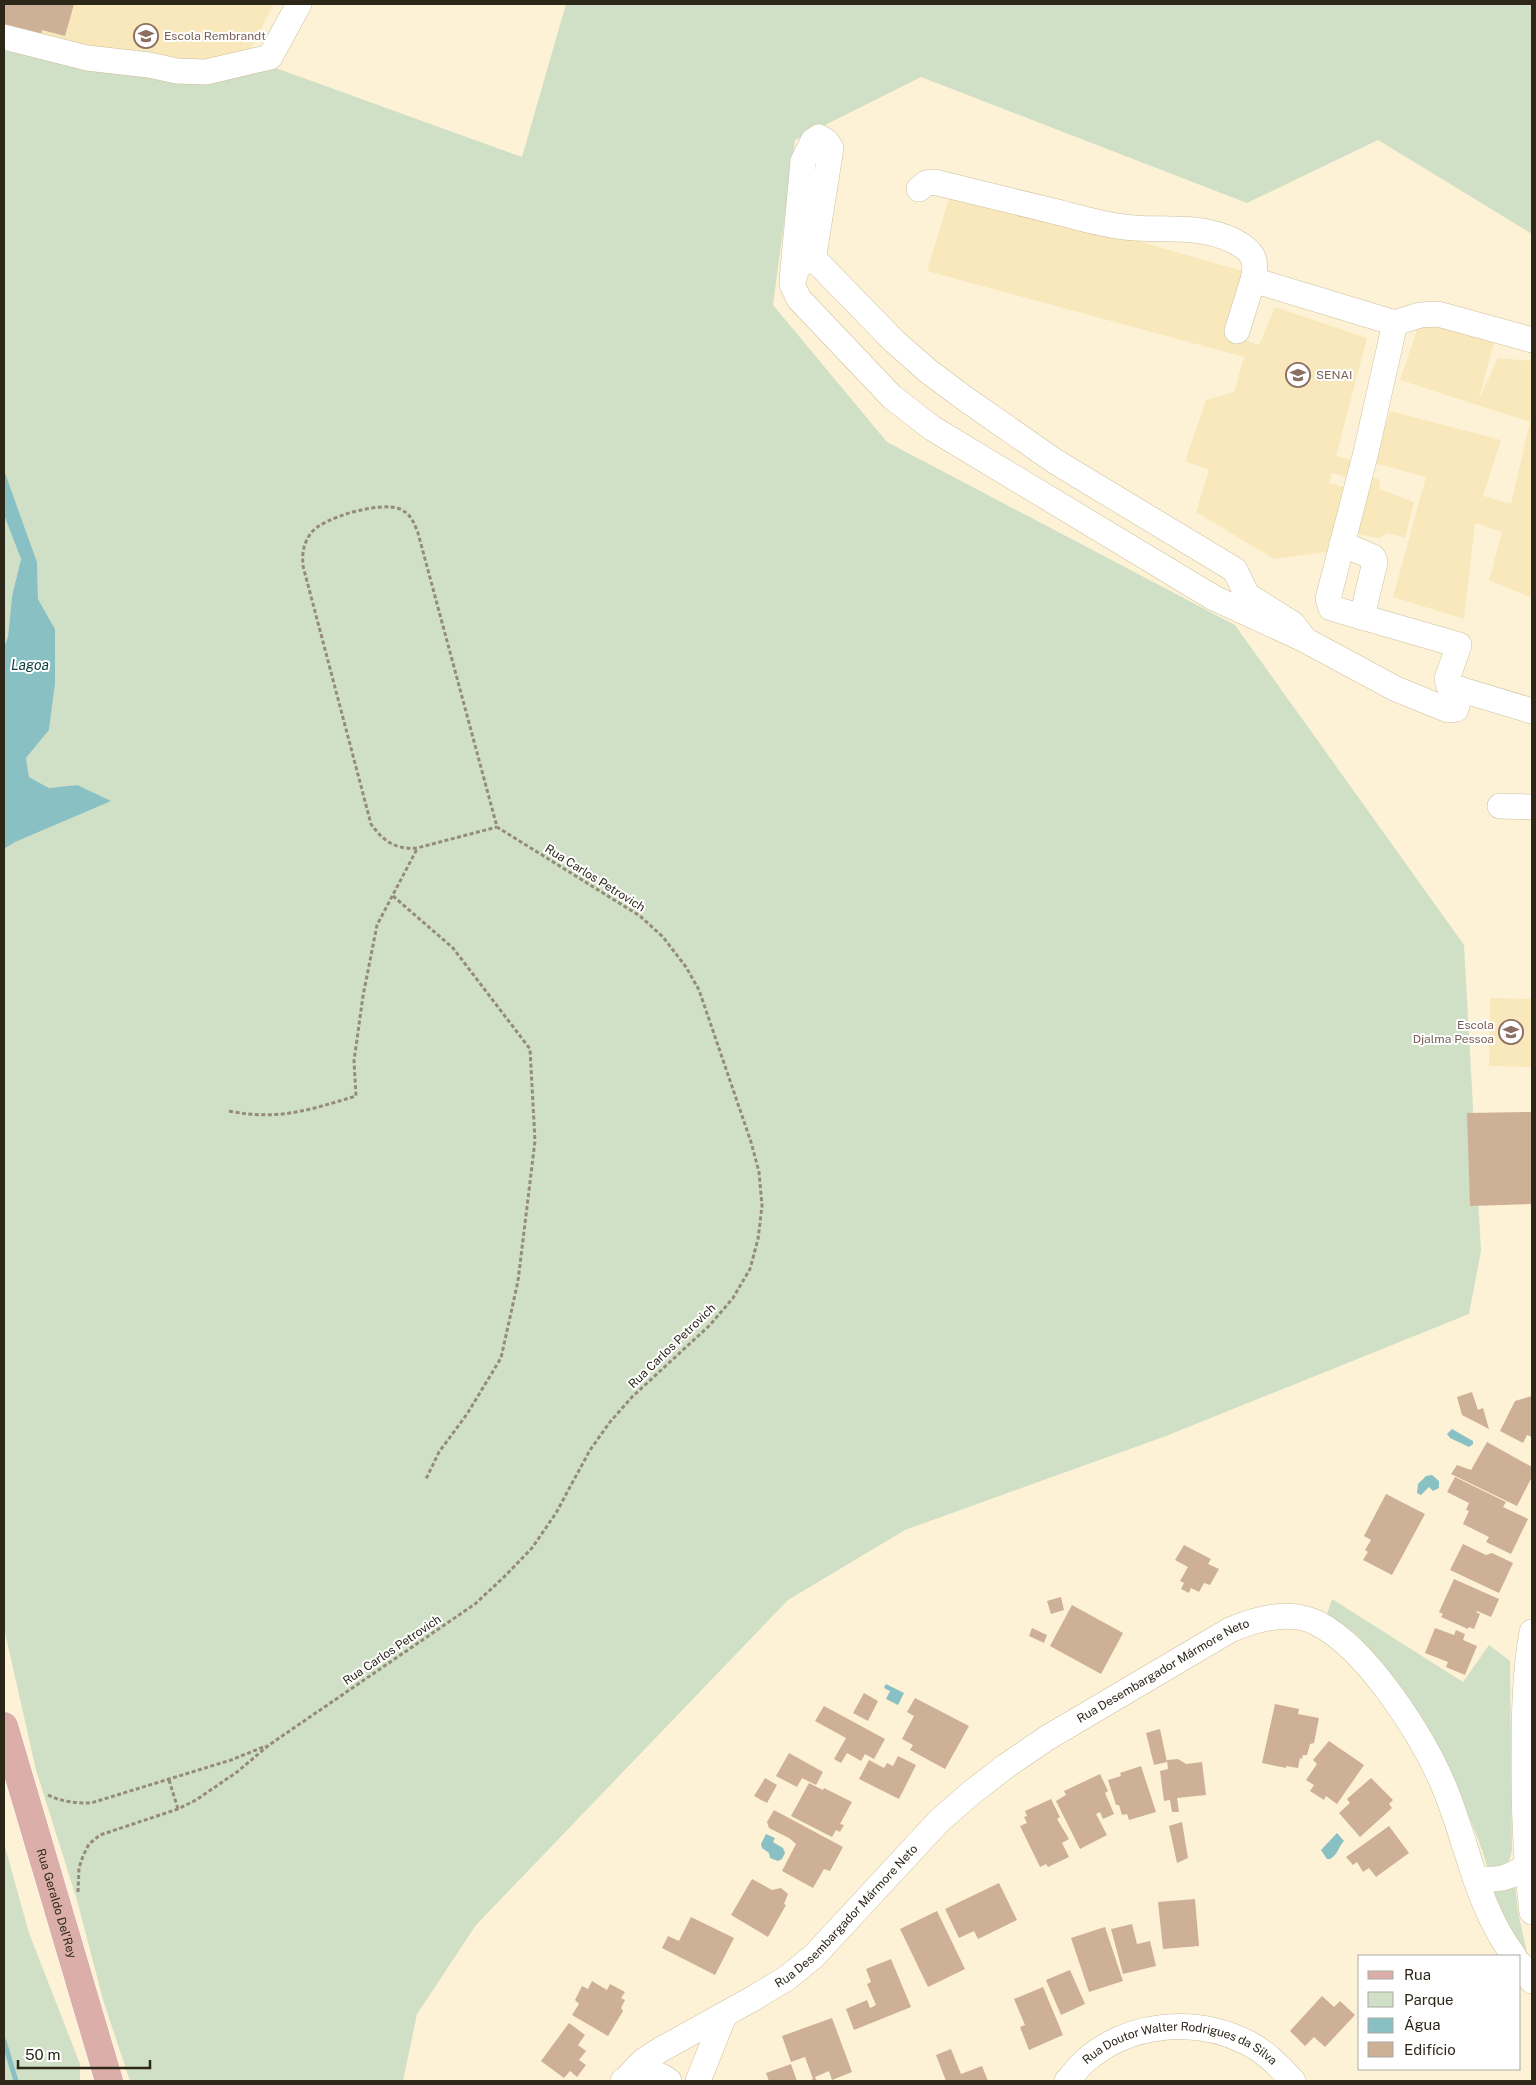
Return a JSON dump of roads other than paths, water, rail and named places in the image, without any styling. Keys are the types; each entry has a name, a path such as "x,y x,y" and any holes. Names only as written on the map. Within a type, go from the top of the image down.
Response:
{"main road":[{"name":"Rua Geraldo Del'Rey","path":"4,1726 109,2081"}],"street":[{"path":"4,37 87,58 149,65 177,71 206,72 270,57 299,4"},
{"path":"813,261 831,148 826,141 819,137 813,141 803,161 792,284 799,299 892,397 932,428 1214,598 1305,640 1396,689 1448,710 1456,708 1461,690"},
{"path":"919,189 926,183 934,182 1117,226 1204,231 1233,241 1248,251 1255,259 1256,269 1237,330"},
{"path":"792,284 798,266 802,262 813,261 818,263 894,341 928,371 1041,452 1235,570 1247,595 1293,624 1305,640"},
{"path":"1253,280 1395,324 1420,315 1438,314 1532,340"},
{"path":"1395,324 1366,452 1328,603 1331,608 1459,645 1447,679 1449,686 1532,711"},
{"path":"1342,544 1373,557 1375,562 1362,617"},
{"path":"1500,806 1532,807"},
{"name":"Rua Desembargador Mármore Neto","path":"624,2081 660,2050 724,2016 786,1978 814,1956 939,1822 971,1793 1006,1766 1047,1738 1230,1630 1253,1620 1273,1616 1316,1622 1350,1647 1405,1715 1431,1757 1460,1829 1488,1912 1504,1943 1513,1955"},
{"path":"1532,1632 1526,1668 1524,1706 1526,1866 1532,1912"},
{"path":"1475,1878 1501,1879 1515,1874 1526,1866"},
{"path":"1521,1965 1532,1981"},
{"path":"698,2081 724,2016"},
{"name":"Rua Doutor Walter Rodrigues da Silva","path":"1067,2081 1085,2061 1110,2044 1143,2030 1180,2026 1216,2029 1248,2042 1274,2061 1293,2081"},
{"name":"Rua Desembargador Mármore Neto","path":"624,2081 635,2075 646,2073 657,2074 670,2081"}],"water":[{"name":"Lagoa","path":"4,470 37,562 38,599 55,629 55,684 49,730 26,758 29,777 49,788 77,785 111,801 15,842 4,849 4,647 8,637 12,596 21,559 4,515"},
{"path":"1452,1429 1473,1441 1473,1444 1469,1447 1450,1438 1447,1434"},
{"path":"1432,1475 1439,1481 1439,1488 1433,1491 1429,1487 1421,1495 1417,1493 1418,1484 1426,1476"},
{"path":"886,1684 904,1693 898,1705 886,1699 890,1691 884,1688"},
{"path":"1337,1833 1344,1841 1335,1855 1327,1859 1321,1850"},
{"path":"766,1834 775,1838 773,1842 783,1848 785,1853 782,1859 778,1861 770,1858 769,1853 762,1848 761,1844"}],"waterway":[{"path":"4,2041 16,2081"}],"place":[{"name":"Escola Rembrandt","path":"146,36"},
{"name":"SENAI","path":"1298,375"},
{"name":"Escola Djalma Pessoa","path":"1511,1032"}]}
